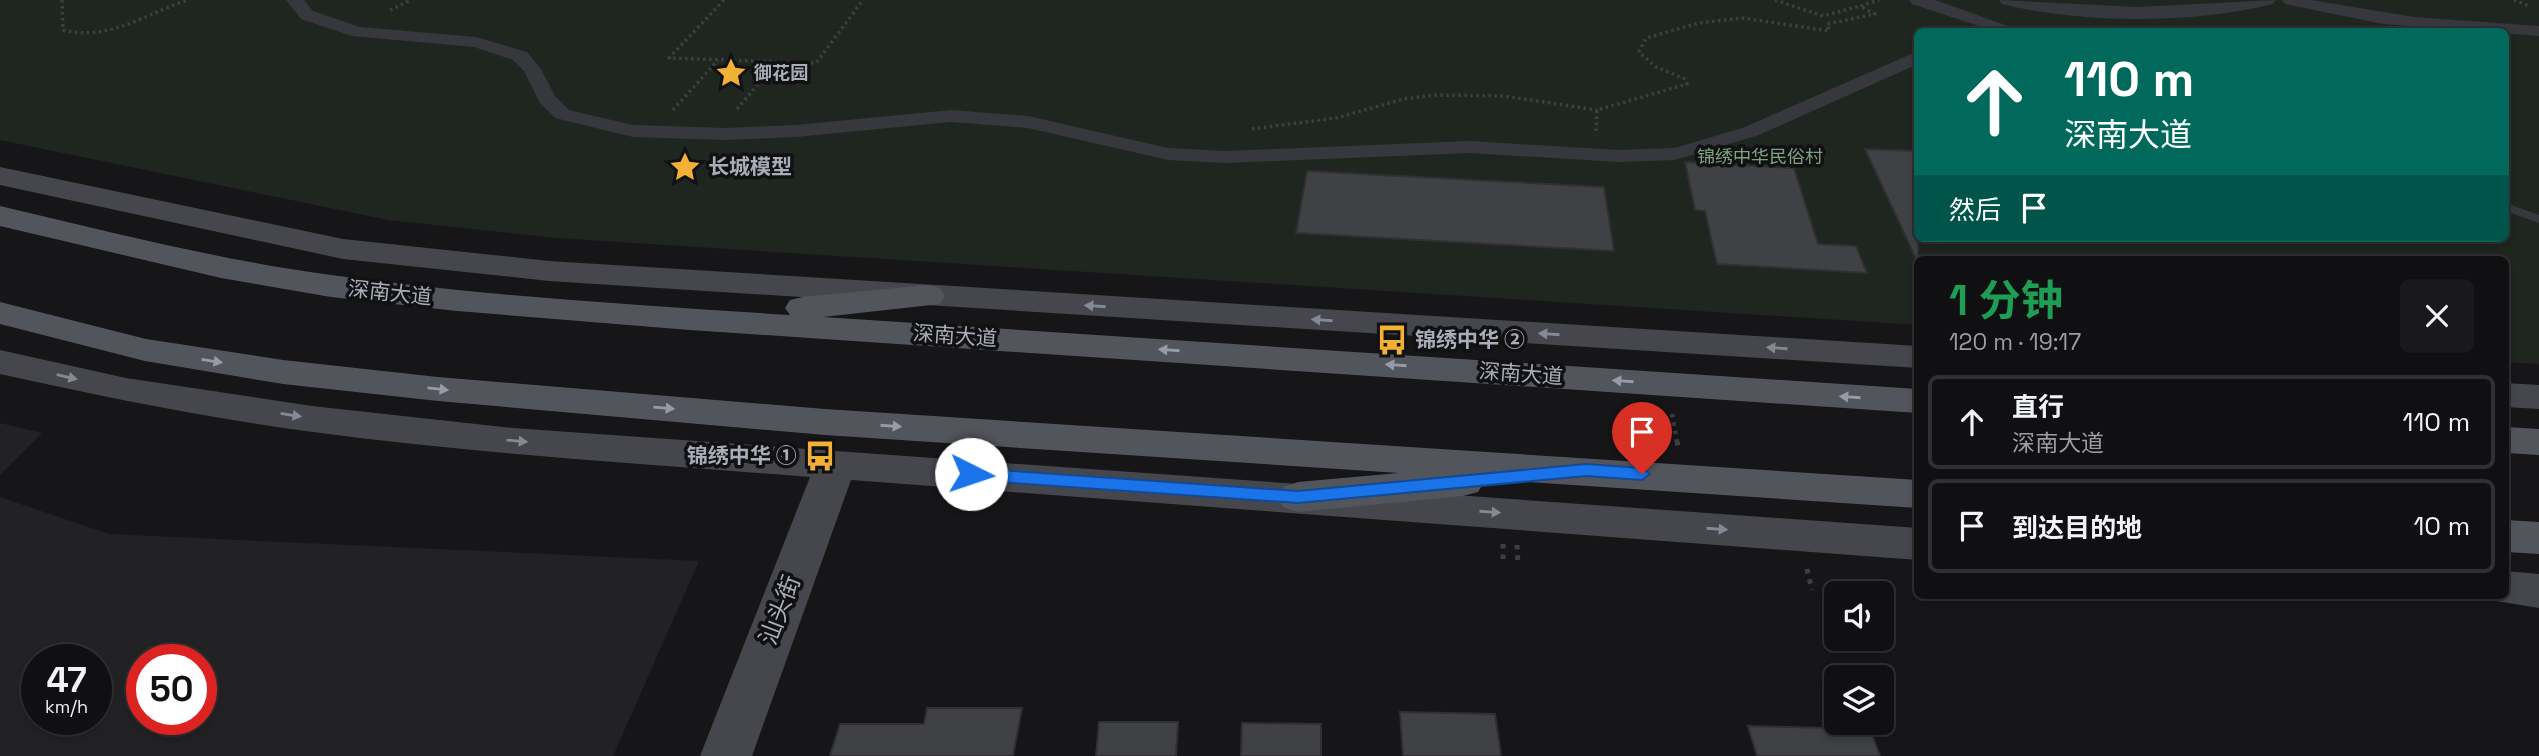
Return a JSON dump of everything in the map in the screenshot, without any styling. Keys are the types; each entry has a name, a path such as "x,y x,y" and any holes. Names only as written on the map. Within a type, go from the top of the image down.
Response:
{"main road":[{"path":"0,176 240,230 345,249 549,271 1914,357"},
{"name":"深南大道","path":"0,216 221,268 331,286 690,319 1914,401"},
{"path":"690,319 927,296"},
{"path":"0,313 145,350 283,372 438,389 811,421 1914,494"},
{"path":"0,342 145,350"},
{"path":"0,362 126,390 312,419 513,441 1914,544"},
{"path":"2509,395 2539,397"},
{"path":"2509,440 2539,442"},
{"name":"汕头街","path":"726,756 835,465"},
{"path":"1298,497 1586,470"},
{"path":"2509,536 2539,538"},
{"path":"2509,588 2539,591"}],"street":[{"path":"296,0 307,15 358,32 476,42 520,56 532,69 547,99 562,114 594,124 654,132 717,134 796,131 951,116 1027,122 1168,154 1225,157 1470,147 1619,156 1675,154 1713,145 1752,131 1914,59"},
{"path":"1919,0 2006,28"},
{"path":"2008,0 2044,7 2131,11 2195,10 2267,0"},
{"path":"2291,0 2331,11 2396,22 2491,28"},
{"path":"1986,28 2044,7"},
{"path":"2509,29 2539,31"}],"lane":[{"path":"2509,208 2539,219"}],"path":[{"path":"62,0 63,30 76,36 105,31 167,5 188,0"},
{"path":"724,0 669,58 816,63 863,0"},
{"path":"1775,0 1823,16 1879,0"},
{"path":"1248,130 1289,126 1362,112 1410,98 1454,93 1497,94 1597,110 1687,85 1685,79 1656,67 1639,52 1646,38 1670,28 1751,18 1810,31 1829,32 1827,24 1875,14 1860,6"},
{"path":"654,132 718,60"},
{"path":"717,134 776,62"},
{"path":"1597,110 1594,129 1619,156"},
{"path":"1671,409 1679,449"},
{"path":"1517,542 1518,565"},
{"path":"1806,566 1812,590"}],"shaded area":[{"path":"0,423 42,433 0,475"},
{"path":"0,497 109,534 699,561 613,756 0,756"}],"green space":[{"name":"锦绣中华民俗村","path":"0,0 2539,0 2539,364 2509,362 2509,256 1914,256 1914,325 556,238 388,220 0,140"}],"building":[{"path":"1865,149 1914,151 1914,242 1918,242 1918,256 1915,256"},
{"path":"1685,162 1794,168 1818,244 1856,246 1867,273 1717,264 1705,211 1695,210"},
{"path":"1307,171 1604,187 1614,251 1296,233"},
{"path":"927,708 1022,708 1013,756 830,756 840,724 924,724"},
{"path":"1400,712 1495,714 1501,756 1403,756"},
{"path":"1099,722 1178,722 1176,756 1096,756"},
{"path":"1242,723 1321,724 1321,756 1241,756"},
{"path":"1748,726 1824,728 1824,735 1872,735 1880,756 1757,756"}],"place":[{"name":"御花园","path":"731,73"},
{"name":"长城模型","path":"685,167"},
{"name":"锦绣中华 ②","path":"1392,340"},
{"name":"锦绣中华 ①","path":"820,456"}],"route":[{"path":"971,474 1298,497 1586,470 1642,474"}]}
